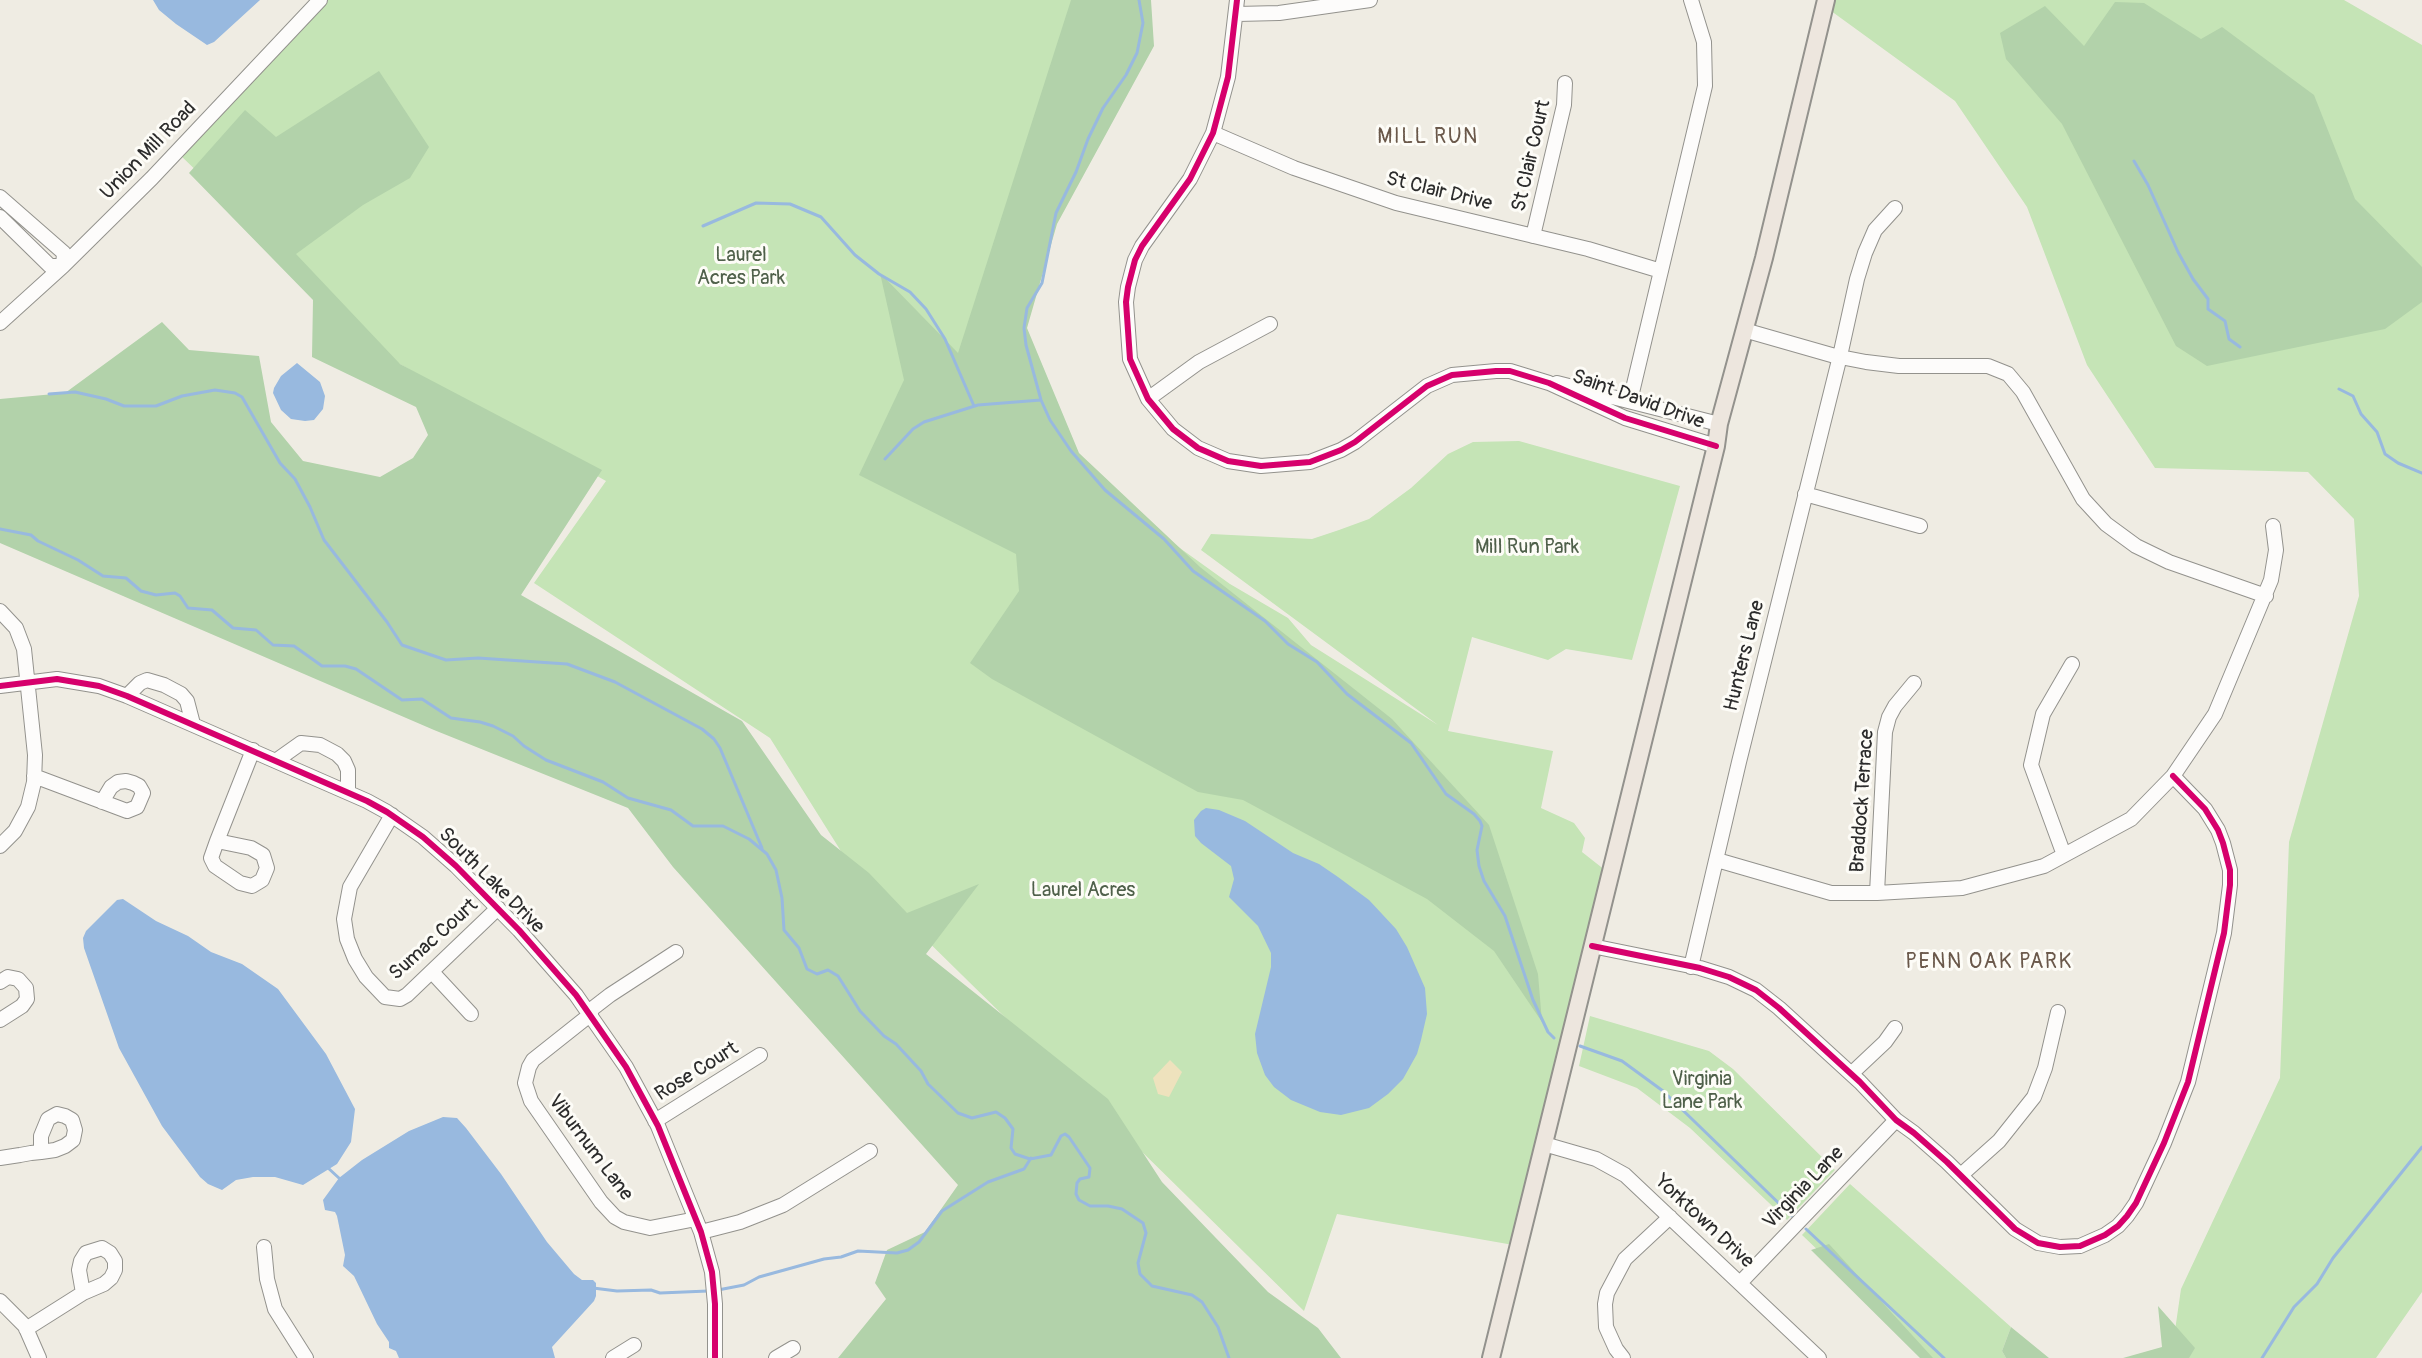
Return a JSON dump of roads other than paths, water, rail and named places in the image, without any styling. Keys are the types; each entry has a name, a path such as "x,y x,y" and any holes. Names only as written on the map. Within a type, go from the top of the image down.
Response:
{"main road":[{"path":"1491,1358 1716,446 1719,424 1764,258 1826,0"}],"street":[{"name":"Union Mill Road","path":"0,323 63,266 159,171 320,0"},
{"path":"1370,0 1279,13 1237,7 1228,77 1213,133 1190,179 1142,246 1131,274 1126,302 1128,344 1134,372 1148,399 1163,419 1179,434 1212,456 1244,464 1277,466 1310,462 1341,450 1368,432 1414,393 1452,375 1481,371 1510,371 1549,383"},
{"path":"1630,401 1705,86 1704,42 1701,26 1691,0"},
{"name":"St Clair Court","path":"1533,236 1564,105 1565,83"},
{"name":"St Clair Drive","path":"1213,133 1279,162 1342,186 1396,203 1533,236 1661,271"},
{"path":"0,197 64,253 63,266 50,266 0,217"},
{"name":"Hunters Lane","path":"1691,967 1865,253 1875,230 1895,208"},
{"path":"1148,399 1189,368 1270,324"},
{"path":"1744,330 1840,356 1899,366 1988,366 2008,374 2023,392 2083,499 2106,524 2136,546 2169,562 2266,596"},
{"name":"Saint David Drive","path":"1549,383 1561,382 1719,424"},
{"name":"Saint David Drive","path":"1549,383 1625,418 1716,446"},
{"path":"1805,494 1920,526"},
{"path":"1717,860 1831,893 1962,888 2044,866 2131,819 2173,776 2215,714 2266,596 2276,560 2273,526"},
{"path":"0,611 16,628 21,638 34,742 32,795 15,831 0,846"},
{"path":"2064,855 2031,765 2043,714 2072,664"},
{"name":"South Lake Drive","path":"0,686 57,679 79,681 127,696 348,792 392,815 440,851 498,908 562,978 590,1013 626,1068 655,1121 699,1226 712,1272 715,1304 715,1358"},
{"path":"127,696 140,683 147,680 164,685 181,694 187,701 193,724"},
{"name":"Braddock Terrace","path":"1877,893 1885,732 1895,706 1914,683"},
{"path":"277,760 301,743 320,745 345,761 348,770 348,792"},
{"path":"217,841 253,750"},
{"path":"34,776 102,802"},
{"path":"1592,946 1691,967 1728,977 1756,990 1851,1074 1896,1120 1914,1133 1961,1176 2015,1229 2038,1243 2052,1246 2080,1246 2105,1235 2118,1226 2136,1203 2188,1082 2224,933 2230,885 2227,856 2218,830 2205,809 2173,776"},
{"name":"Sumac Court","path":"392,815 350,886 344,908 347,939 361,968 386,997 400,999 407,995 498,908"},
{"name":"Viburnum Lane","path":"676,952 610,995 533,1060 525,1083 531,1101 595,1195 615,1217 624,1222 650,1228 740,1222 789,1202 870,1151"},
{"path":"432,972 471,1014"},
{"path":"0,982 8,977 18,979 26,988 27,999 22,1006 0,1020"},
{"path":"1961,1176 2007,1133 2034,1097 2045,1068 2058,1012"},
{"path":"1851,1074 1885,1042 1895,1028"},
{"name":"Rose Court","path":"655,1121 760,1055"},
{"name":"Virginia Lane","path":"1740,1283 1896,1120"},
{"name":"Yorktown Drive","path":"1544,1144 1606,1164 1634,1183 1819,1358"},
{"path":"0,1158 41,1152"},
{"path":"1623,1358 1616,1349 1606,1327 1607,1293 1624,1259 1670,1217"},
{"path":"264,1247 267,1279 275,1309 306,1358"},
{"path":"26,1329 83,1293"},
{"path":"0,1301 26,1329 39,1358"},
{"path":"613,1358 634,1345"},
{"path":"776,1358 793,1348"}],"water":[{"path":"153,0 260,0 214,42 207,45 159,10"},
{"path":"297,363 320,382 325,396 323,409 314,420 291,419 281,410 273,393 281,376"},
{"path":"1206,808 1219,810 1245,821 1293,853 1319,864 1338,877 1369,900 1396,929 1407,947 1425,988 1427,1014 1421,1040 1417,1054 1403,1079 1369,1108 1341,1115 1320,1112 1291,1100 1274,1087 1265,1075 1257,1053 1255,1034 1271,967 1271,953 1258,926 1229,897 1234,879 1231,866 1195,836 1194,820"},
{"path":"123,899 156,921 188,936 211,952 242,964 278,989 326,1054 355,1109 351,1142 337,1164 303,1185 275,1177 253,1177 236,1180 222,1190 208,1184 200,1177 162,1126 119,1048 84,948 83,938 86,931 117,900"},
{"path":"443,1117 457,1118 466,1128 501,1174 547,1242 574,1274 582,1280 593,1280 596,1283 594,1301 552,1347 555,1358 399,1358 396,1351 389,1348 389,1342 377,1324 354,1276 343,1266 345,1255 337,1216 335,1212 325,1210 323,1200 339,1178 362,1160 409,1131"}],"waterway":[{"path":"1139,0 1143,23 1137,53 1126,75 1103,108 1056,213 1042,283 1027,308 1024,328 1026,345 1041,400 1050,420 1071,451 1105,490 1164,539 1193,571 1265,621 1288,644 1317,662 1347,694 1411,743 1446,794 1480,821 1482,826 1477,850 1484,881 1505,916 1533,1000 1548,1032 1554,1038"},
{"path":"2134,161 2148,185 2178,252 2193,279 2208,299 2208,309 2225,321 2229,339 2240,347"},
{"path":"703,226 756,203 790,204 821,217 855,255 879,274 910,292 926,309 945,339 974,406"},
{"path":"2339,389 2353,396 2361,414 2377,432 2385,454 2398,463 2422,473"},
{"path":"49,394 75,392 124,406 156,406 182,396 215,390 235,393 242,397 280,463 295,479 324,540 402,645 446,660 478,658 567,664 615,682 702,729 714,739 720,748 762,848"},
{"path":"885,459 913,429 924,422 978,405 1041,400"},
{"path":"0,529 31,535 103,576 126,578 141,591 156,595 175,593 180,596 188,608 212,610 233,628 256,630 273,645 294,646 322,666 345,666 356,669 402,700 422,699 451,718 493,726 513,736 546,760 603,782 628,798 671,810 693,826 723,826 749,839 767,854 776,870 782,898 784,930 799,948 807,969 817,974 828,970 838,976 860,1011 884,1036 896,1044 921,1071 928,1084 958,1113 972,1118 996,1112 1005,1118 1013,1129 1011,1148 1015,1154 1030,1159 1051,1155 1061,1136 1065,1134 1069,1137 1090,1168 1089,1177 1080,1179 1077,1183 1076,1194 1079,1200 1090,1206 1122,1209 1143,1223 1146,1233 1138,1263 1140,1274 1152,1286 1192,1295 1202,1302 1218,1327 1229,1358"},
{"path":"1580,1046 1622,1061 1663,1091 1792,1216"},
{"path":"2262,1358 2294,1307 2317,1284 2333,1258 2422,1147"},
{"path":"718,1290 744,1285 759,1277 858,1251 897,1253 908,1250 919,1242 942,1211 988,1182 1024,1169 1031,1158"},
{"path":"327,1167 340,1179"},
{"path":"1806,1229 1944,1358"},
{"path":"593,1288 617,1291 651,1290 660,1293 708,1291"}],"district":[{"name":"MILL RUN","path":"1428,138"},
{"name":"PENN OAK PARK","path":"1989,963"}],"park label":[{"name":"Laurel Acres Park","path":"741,268"},
{"name":"Mill Run Park","path":"1527,548"},
{"name":"Laurel Acres","path":"1083,891"},
{"name":"Virginia Lane Park","path":"1702,1092"}]}
